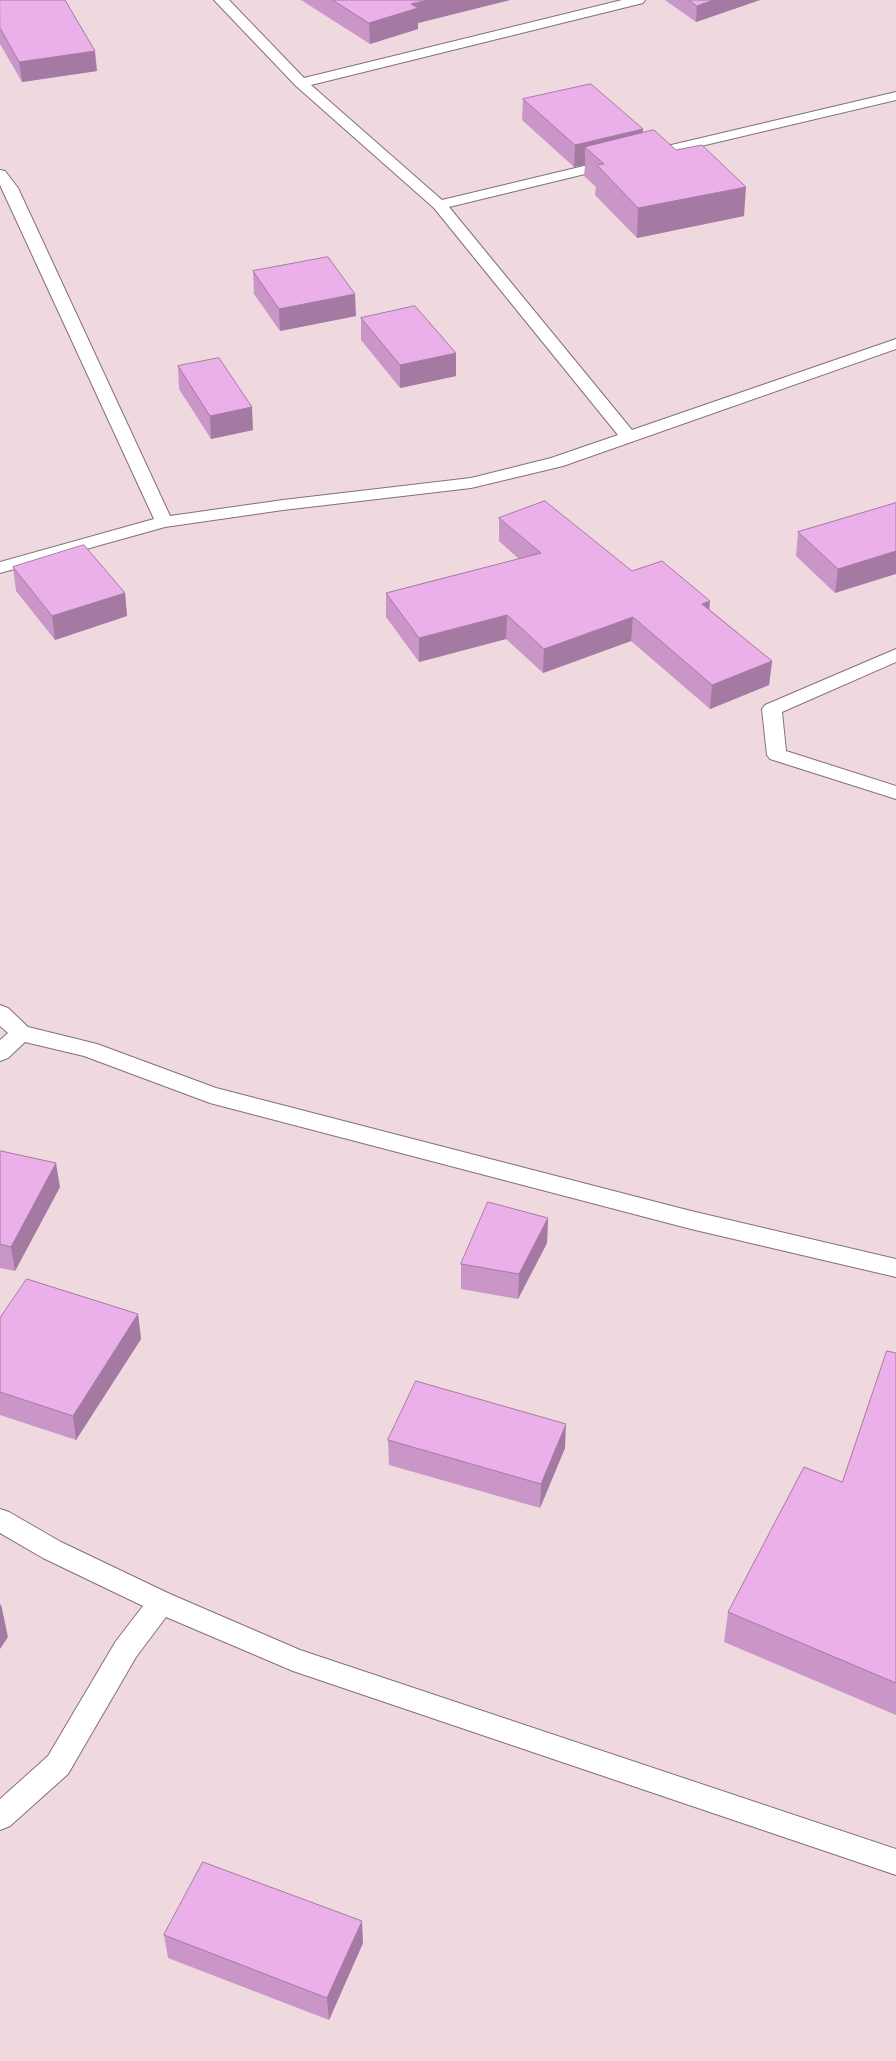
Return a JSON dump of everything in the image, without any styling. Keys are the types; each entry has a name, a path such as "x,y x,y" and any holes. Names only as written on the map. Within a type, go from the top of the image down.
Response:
{"street":[{"path":"221,0 300,83 439,205 629,438"},
{"path":"300,83 638,0"},
{"path":"439,205 896,96"},
{"path":"0,174 10,188 164,522"},
{"path":"0,568 164,522 291,504 471,483 557,462 896,344"},
{"path":"896,655 772,709 777,755 896,793"},
{"path":"0,1013 21,1033 89,1049 210,1095 691,1220 896,1268"},
{"path":"0,1053 21,1033"},
{"path":"0,1520 52,1550 160,1602 293,1659 896,1862"},
{"path":"0,1817 58,1765 126,1649 160,1602"}],"building":[{"path":"0,0 65,0 95,51 19,62 0,28"},
{"path":"333,0 428,0 411,4 418,8 369,23"},
{"path":"689,0 713,0 697,6"},
{"path":"591,84 643,129 575,145 523,99"},
{"path":"654,130 676,150 702,145 746,187 638,208 597,165 604,164 585,147"},
{"path":"328,257 355,294 279,309 253,271"},
{"path":"415,306 456,353 400,365 361,318"},
{"path":"219,358 252,407 210,416 178,366"},
{"path":"545,501 632,571 662,561 710,601 702,604 772,661 712,685 633,617 544,649 507,615 419,638 386,593 541,553 499,518"},
{"path":"896,503 896,551 838,569 798,532"},
{"path":"84,545 125,593 52,616 13,567"},
{"path":"1,1151 56,1163 11,1247 0,1244"},
{"path":"488,1202 548,1218 519,1274 461,1264"},
{"path":"27,1279 138,1314 73,1416 0,1392 0,1318"},
{"path":"887,1351 896,1353 896,1683 728,1612 804,1467 842,1482"},
{"path":"416,1381 566,1424 541,1484 388,1440"},
{"path":"203,1862 362,1921 327,1998 164,1935"}]}
